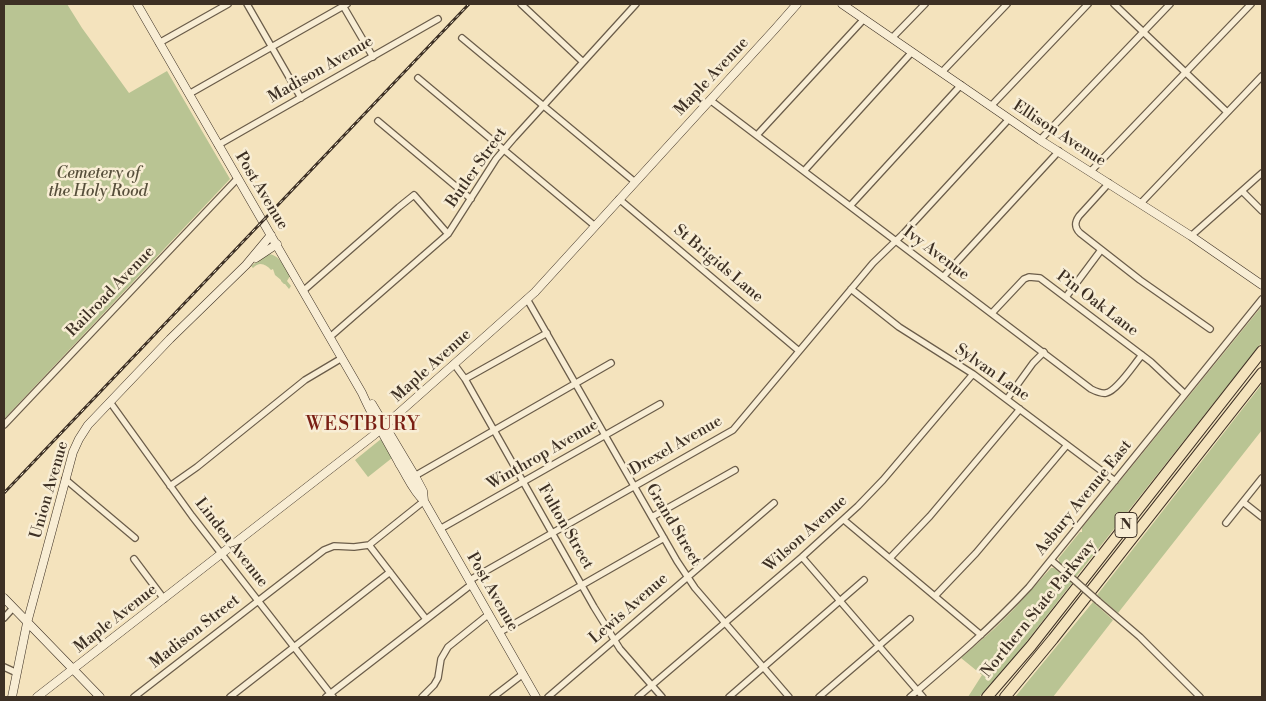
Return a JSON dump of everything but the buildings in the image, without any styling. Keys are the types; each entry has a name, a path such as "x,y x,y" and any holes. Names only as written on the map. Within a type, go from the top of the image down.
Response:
{"highway":[{"name":"Northern State Parkway","path":"988,697 1262,351"},
{"name":"Northern State Parkway","path":"1005,697 1053,639 1262,373"}],"main road":[{"name":"Post Avenue","path":"137,4 362,393 370,400 383,428 412,478 417,494 424,501 536,697"},
{"name":"Maple Avenue","path":"37,697 383,428 535,292 797,4"},
{"name":"Ellison Avenue","path":"843,4 1040,140 1109,182 1262,284"},
{"name":"Union Avenue","path":"12,697 27,623 73,452 79,438 88,425 184,325 246,265 271,235"},
{"name":"Union Avenue","path":"246,265 277,244"},
{"path":"4,598 100,697"},
{"path":"13,608 21,610 31,608"}],"street":[{"path":"159,43 228,4"},
{"path":"247,4 301,98"},
{"path":"189,94 344,4 373,57"},
{"path":"521,4 583,62"},
{"name":"Butler Street","path":"330,337 448,234 496,158 636,4"},
{"path":"892,38 925,4"},
{"path":"942,72 1006,4"},
{"path":"991,106 1088,4"},
{"path":"1114,4 1228,112"},
{"path":"1040,140 1170,4"},
{"path":"1091,172 1251,4"},
{"name":"Madison Avenue","path":"218,145 438,18"},
{"path":"757,135 864,18"},
{"path":"462,38 635,182"},
{"path":"804,171 912,52"},
{"path":"1141,203 1262,76"},
{"path":"418,78 595,226"},
{"path":"850,206 961,85"},
{"name":"Ivy Avenue","path":"710,100 1096,391 1104,393 1115,388 1142,355"},
{"name":"Drexel Avenue","path":"330,696 471,582 552,533 733,430 873,263 896,241 1009,118"},
{"path":"378,121 471,199"},
{"path":"943,277 1059,151"},
{"path":"1191,236 1262,173"},
{"name":"Railroad Avenue","path":"4,425 238,178"},
{"path":"1109,182 1078,216 1075,223 1076,229 1140,280 1210,328"},
{"path":"1242,191 1262,211"},
{"path":"303,291 414,195 448,234"},
{"name":"St Brigids Lane","path":"619,199 799,351"},
{"path":"1066,297 1101,250"},
{"name":"Pin Oak Lane","path":"992,313 1019,282 1028,277 1040,278 1142,355 1162,371 1185,394"},
{"name":"Sylvan Lane","path":"851,289 899,327 973,374 1115,481"},
{"name":"Grand Street","path":"527,298 677,561 696,588 789,697"},
{"name":"Asbury Avenue East","path":"910,697 981,635 1014,603 1262,299"},
{"path":"465,379 547,333"},
{"path":"1007,399 1033,363 1044,352"},
{"path":"170,486 196,468 305,380 342,358"},
{"path":"412,478 610,363"},
{"name":"Fulton Street","path":"454,364 465,379 620,649 662,697"},
{"name":"Wilson Avenue","path":"638,697 844,520 883,480 973,374"},
{"name":"Linden Avenue","path":"110,402 170,486 330,696"},
{"name":"Winthrop Avenue","path":"440,529 660,404"},
{"path":"890,558 930,516 1020,409"},
{"path":"935,596 976,554 1067,445"},
{"path":"652,517 735,470"},
{"path":"1226,523 1262,478"},
{"path":"66,479 135,538"},
{"path":"424,501 369,545 426,619"},
{"path":"1243,502 1262,517"},
{"name":"Lewis Avenue","path":"548,697 774,503"},
{"path":"844,520 981,635"},
{"path":"500,632 664,538"},
{"name":"Madison Street","path":"134,697 324,550 334,546 354,547 369,545"},
{"path":"802,557 923,697"},
{"path":"134,559 164,599"},
{"path":"1051,560 1140,638 1200,697"},
{"path":"230,697 390,572"},
{"path":"729,697 864,580"},
{"path":"4,618 13,608"},
{"path":"422,697 438,678 441,658 448,647 489,614"},
{"path":"819,697 910,619"},
{"path":"4,667 17,673"},
{"path":"493,697 523,674"}],"green space":[{"name":"Cemetery of the Holy Rood","path":"4,4 67,4 129,93 167,71 230,179 4,419"},
{"path":"267,254 275,256 284,265 290,276 287,281 291,286 289,289 275,275 273,269 271,270 262,264 253,268 251,266"},
{"path":"1262,306 1262,342 1076,577 1059,563 1058,559 1082,532 1082,528"},
{"path":"1262,384 1262,430 1118,613 1097,595"},
{"path":"381,439 392,458 368,477 355,460"},
{"path":"1051,568 1054,568 1072,583 996,679 979,697 968,697 982,675 961,658 1014,609"},
{"path":"1093,602 1113,620 1053,697 1015,697"}],"railway":[{"path":"4,493 469,4"}],"district":[{"name":"WESTBURY","path":"363,425"}]}
